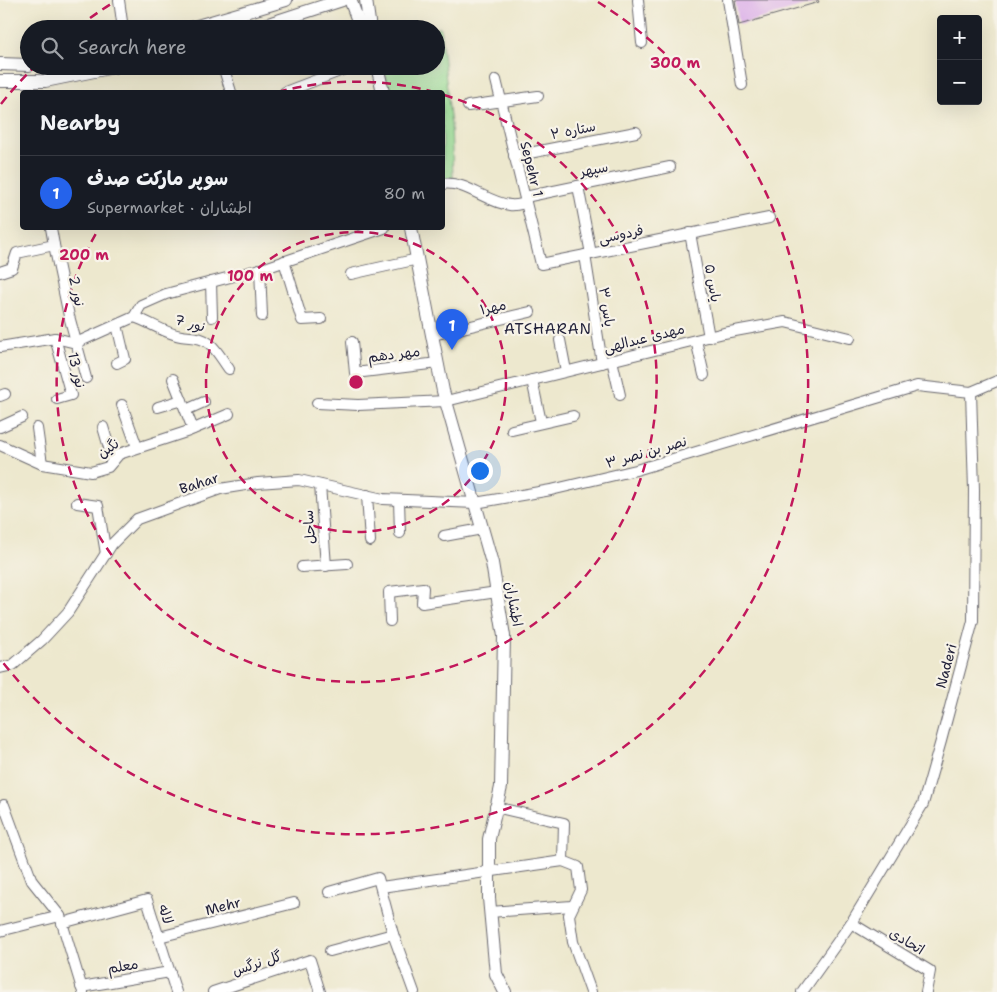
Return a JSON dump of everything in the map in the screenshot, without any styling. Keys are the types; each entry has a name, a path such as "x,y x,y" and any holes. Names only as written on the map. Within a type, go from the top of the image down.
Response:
{"street":[{"path":"119,0 122,20"},
{"path":"218,20 286,0"},
{"path":"283,20 349,0 357,20"},
{"path":"366,0 369,20"},
{"path":"638,0 642,43"},
{"path":"728,0 742,85"},
{"path":"0,64 20,65"},
{"path":"1,82 45,80 71,75"},
{"path":"226,75 230,90"},
{"path":"291,90 330,75"},
{"path":"379,75 383,90"},
{"name":"Sepehr 1","path":"496,80 541,264"},
{"path":"468,106 538,96"},
{"name":"ستاره ۲","path":"514,156 636,132"},
{"name":"سپهر","path":"445,183 452,182 479,195 510,205 578,186 670,168"},
{"name":"یاس ۳","path":"578,186 607,362 620,395"},
{"name":"فردوسی","path":"541,264 769,218"},
{"name":"نور 2","path":"51,230 76,343 86,378"},
{"path":"0,347 55,338 76,343 134,317 141,305 166,294 284,262 378,230"},
{"name":"اطشاران","path":"412,230 446,401 492,563 504,636 501,787 489,839 489,872 490,912 496,974 505,992"},
{"name":"یاس ۵","path":"690,234 709,337"},
{"path":"0,272 12,268 17,253 54,246"},
{"path":"351,274 418,259"},
{"path":"284,262 302,320 321,319"},
{"path":"260,269 262,316"},
{"path":"211,282 212,317"},
{"name":"مهر۱","path":"433,335 530,312"},
{"name":"نور 7","path":"134,317 148,321 162,330 180,336 196,337 210,343 229,368"},
{"name":"مهدی عبدالهی","path":"317,403 358,405 446,401 696,340 784,322 850,338"},
{"path":"117,325 125,359 117,363"},
{"name":"نور 13","path":"55,338 71,395 57,399"},
{"path":"560,340 566,371"},
{"path":"696,340 704,375"},
{"name":"مهر دهم","path":"352,342 355,373 438,363"},
{"path":"174,379 193,429"},
{"path":"532,380 541,422"},
{"path":"971,392 997,381"},
{"name":"نصر بن نصر ۳","path":"475,503 551,490 636,470 917,386 971,392"},
{"name":"Naderi","path":"802,992 851,923 923,804 973,621 974,490 971,392"},
{"path":"158,407 182,400"},
{"path":"186,410 204,402"},
{"path":"122,405 137,447"},
{"name":"نگین","path":"0,445 42,464 91,472 108,467 119,454 193,429 229,414"},
{"path":"512,430 574,416"},
{"path":"0,427 22,417"},
{"path":"103,427 113,461"},
{"path":"37,428 42,464"},
{"name":"Bahar","path":"0,668 13,664 47,635 68,612 112,544 137,519 220,489 258,483 300,480 383,499 475,503"},
{"name":"ساحل","path":"320,485 326,566"},
{"path":"366,495 370,541"},
{"path":"400,500 400,534"},
{"path":"77,503 98,506 106,554"},
{"path":"444,536 482,529"},
{"path":"302,567 346,564"},
{"path":"390,621 389,592 423,588 422,603 497,592"},
{"path":"4,805 32,881 61,920 82,990"},
{"path":"495,808 564,823 563,861"},
{"path":"329,892 380,882 489,872 563,861 578,867 581,890 569,915 573,942 591,992"},
{"path":"380,882 393,934 414,992"},
{"name":"لاله","path":"61,920 147,900 176,992"},
{"name":"Mehr","path":"159,937 294,903"},
{"path":"490,912 572,906"},
{"path":"0,931 61,920"},
{"name":"اتحادی","path":"851,923 930,970 926,992"},
{"path":"330,951 393,934"},
{"name":"گل نرگس","path":"212,992 310,960 320,992"},
{"name":"معلم","path":"82,990 170,972"}],"green space":[{"path":"445,72 451,125 453,178 445,180 445,90 389,90 386,75 445,75"}],"building":[{"path":"735,0 818,0 819,2 739,25"}],"place":[{"name":"سوپر مارکت صدف","path":"452,350"}],"district":[{"name":"ATSHARAN","path":"548,329"}]}
